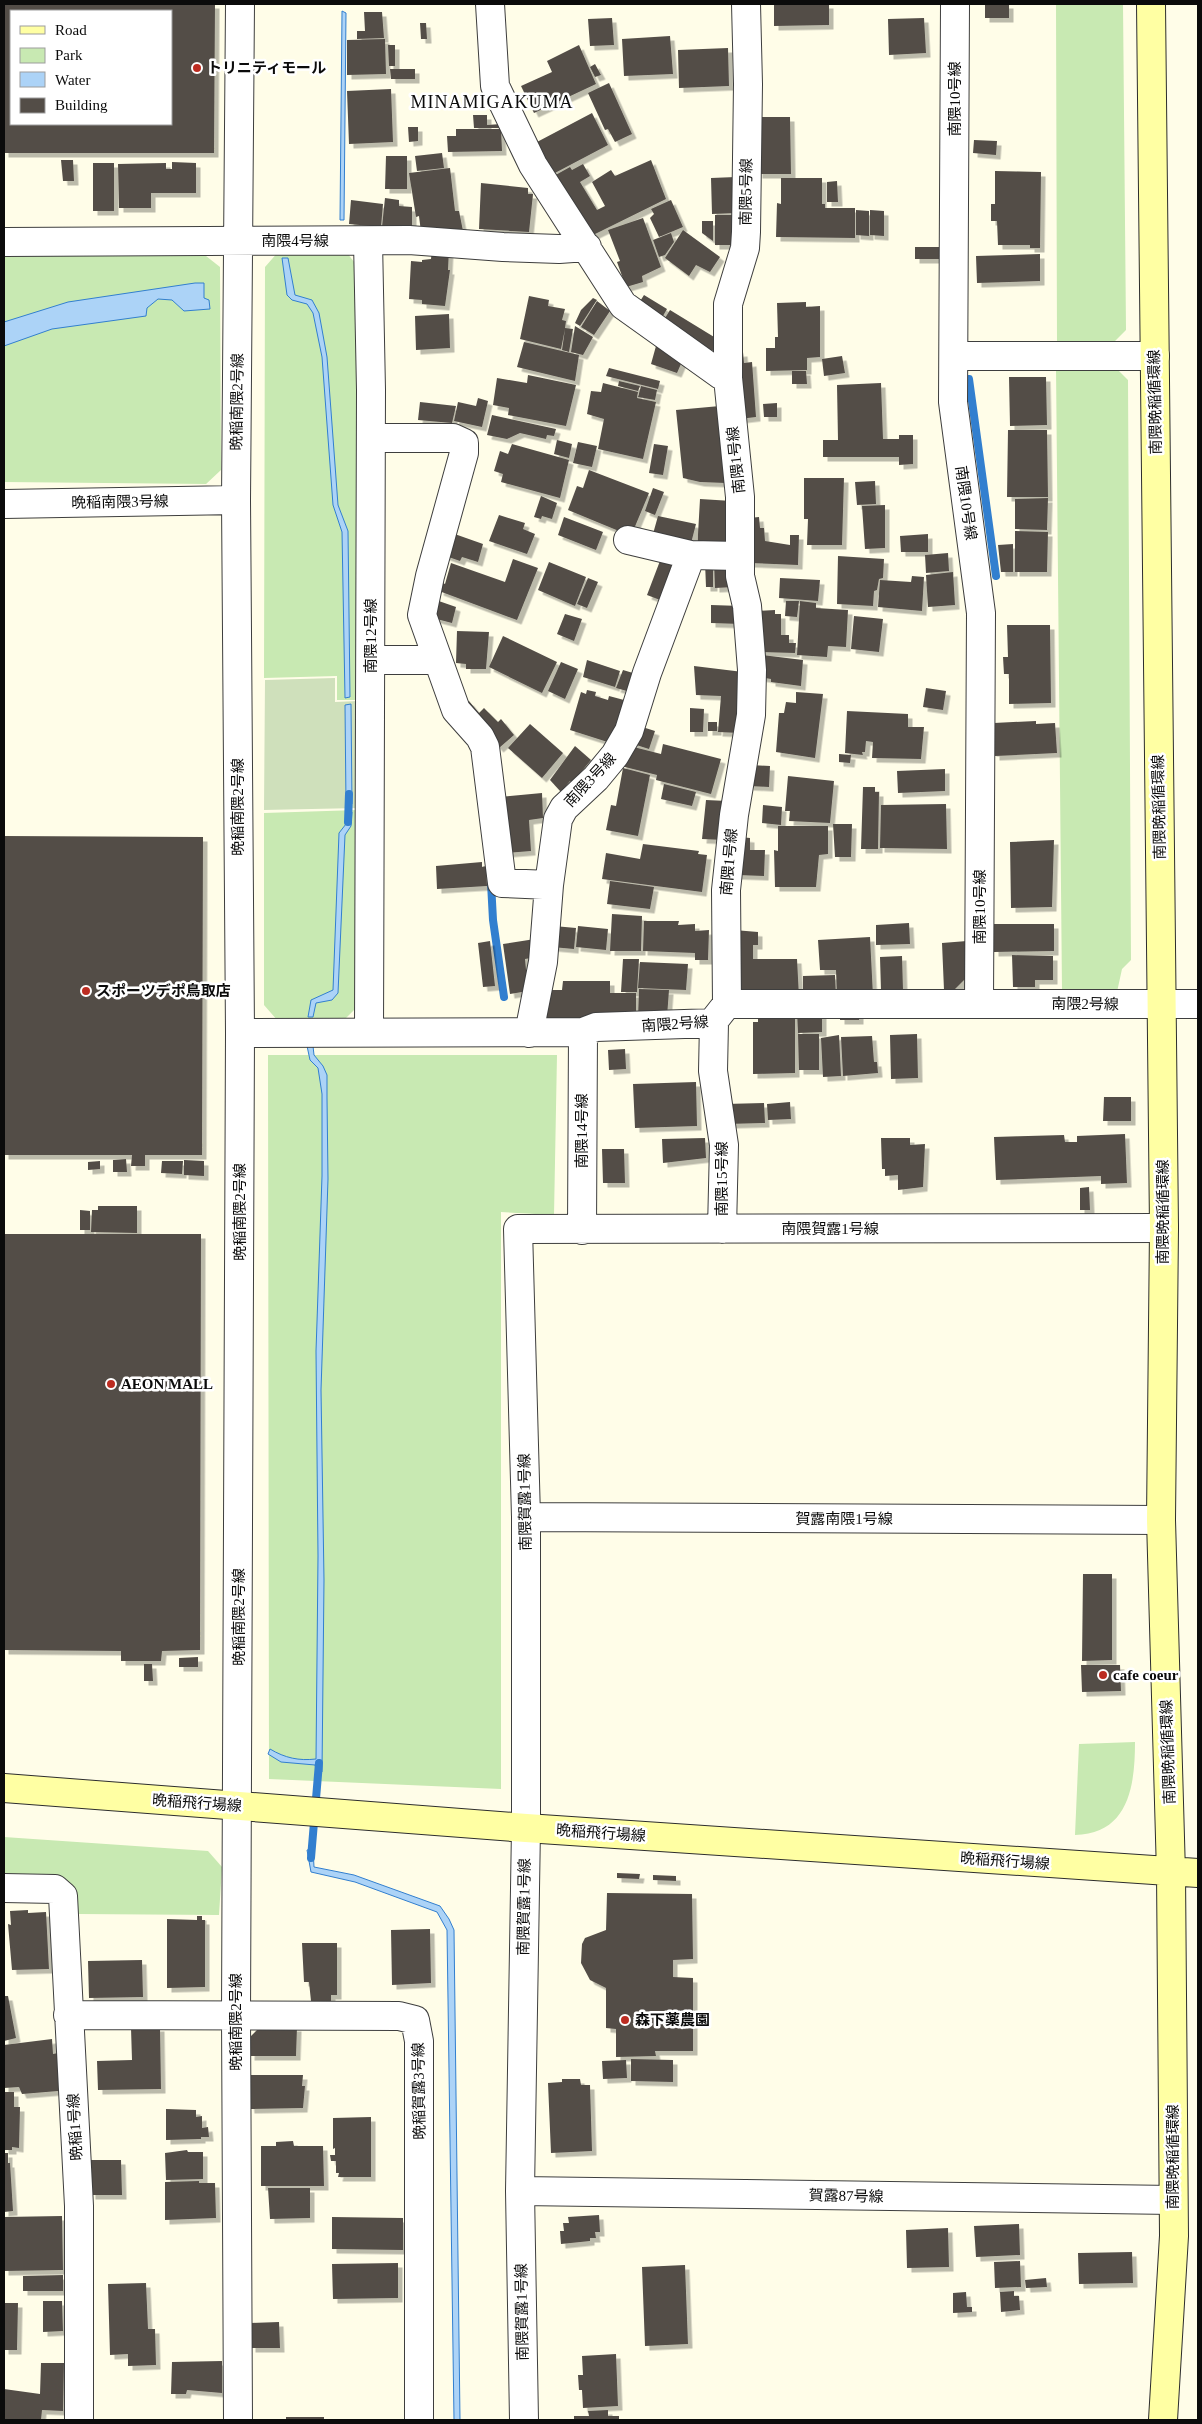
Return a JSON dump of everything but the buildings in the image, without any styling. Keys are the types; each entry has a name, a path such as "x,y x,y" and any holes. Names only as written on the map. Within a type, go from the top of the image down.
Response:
{"street":[{"name":"晩稲南隈2号線","path":"238,2420 236,2014 240,1033 236,500 240,4"},
{"path":"490,4 495,86 533,165 623,306 728,378"},
{"name":"南隈5号線","path":"728,378 728,304 746,240 748,84 746,4"},
{"name":"南隈10号線","path":"955,4 955,356 953,402 981,613 979,1003"},
{"name":"南隈晩稲循環線","path":"1151,4 1164,1228 1162,1520 1171,1873 1174,2236 1163,2420"},
{"name":"南隈4号線","path":"4,242 409,240 550,249 587,247"},
{"name":"南隈12号線","path":"368,241 371,438 369,1032"},
{"path":"955,356 1155,356"},
{"name":"南隈1号線","path":"721,1130 713,1071 721,1013 726,890 734,815 751,706 751,640 739,556 740,497 728,378"},
{"path":"371,438 453,438 464,443 464,453 422,615 456,710 480,738 485,747 502,883 548,885"},
{"name":"晩稲南隈3号線","path":"4,504 236,500"},
{"path":"628,540 691,555 739,556"},
{"name":"南隈3号線","path":"529,1033 543,962 548,885 558,819 564,808 596,778 615,755 629,731 647,673 691,555"},
{"path":"371,660 437,660"},
{"name":"南隈2号線","path":"240,1033 583,1032 596,1027 721,1013 979,1003 1198,1004"},
{"name":"南隈14号線","path":"582,1230 583,1032"},
{"name":"南隈15号線","path":"721,1130 724,1145 722,1229"},
{"name":"南隈賀露1号線","path":"524,2420 520,2191 526,1828 526,1517 518,1229 1164,1228"},
{"name":"賀露南隈1号線","path":"526,1517 1162,1520"},
{"name":"晩稲飛行場線","path":"4,1788 526,1828 1171,1873 1198,1873"},
{"name":"晩稲1号線","path":"4,1888 23,1886 55,1890 63,1896 79,2206 79,2420"},
{"name":"晩稲賀露3号線","path":"68,2015 236,2014 399,2016 415,2020 420,2041 419,2420"},
{"name":"賀露87号線","path":"520,2191 1173,2200"}],"green space":[{"path":"1056,4 1123,4 1126,330 1113,343 1057,345"},
{"path":"344,249 358,267 359,700 337,700 337,676 264,678 265,267 279,251"},
{"path":"4,256 206,256 220,267 221,470 206,484 4,482"},
{"path":"1114,366 1128,380 1131,960 1122,969 1117,992 1062,991 1056,367"},
{"path":"335,678 335,702 358,701 359,808 264,810 265,680"},
{"path":"358,810 358,1006 344,1020 278,1021 264,1005 264,813"},
{"path":"268,1055 557,1055 554,1215 501,1212 501,1789 269,1779"},
{"path":"1135,1742 1135,1758 1130,1790 1118,1816 1107,1826 1093,1832 1075,1835 1079,1744"},
{"path":"4,1837 208,1851 222,1867 219,1915 78,1914 75,1893 4,1881"}],"water":[{"path":"342,11 346,13 344,220 340,220"},
{"path":"282,258 288,258 295,295 312,300 319,313 327,357 338,505 348,531 350,697 345,698 342,532 333,505 322,357 313,313 307,304 292,300 287,295"},
{"path":"204,283 204,298 209,300 210,309 184,311 172,300 158,299 147,308 146,316 52,329 4,346 4,322 68,302"},
{"path":"351,704 352,804 346,804 345,705"},
{"path":"352,812 351,826 345,835 338,993 332,1000 316,1003 313,1017 308,1017 311,1000 333,990 339,833 346,824 346,813"},
{"path":"307,1046 313,1046 314,1055 323,1066 327,1075 328,1179 321,1390 324,1580 322,1772 317,1772 315,1765 281,1762 268,1754 270,1749 292,1758 316,1759 318,1556 316,1351 322,1176 322,1094 318,1068 310,1060"},
{"path":"313,1849 314,1867 354,1875 440,1906 454,1930 460,2420 454,2420 447,1930 437,1912 355,1882 311,1872 307,1850"}],"waterway":[{"path":"969,379 996,576"},
{"path":"348,822 349,794"},
{"path":"491,883 493,920 504,997"},
{"path":"311,1858 319,1763"}],"place":[{"name":"トリニティモール","path":"197,68"},
{"name":"スポーツデポ鳥取店","path":"86,991"},
{"name":"AEON MALL","path":"111,1384"},
{"name":"cafe coeur","path":"1103,1675"},
{"name":"森下薬農園","path":"625,2020"}],"district":[{"name":"MINAMIGAKUMA","path":"492,102"}]}
